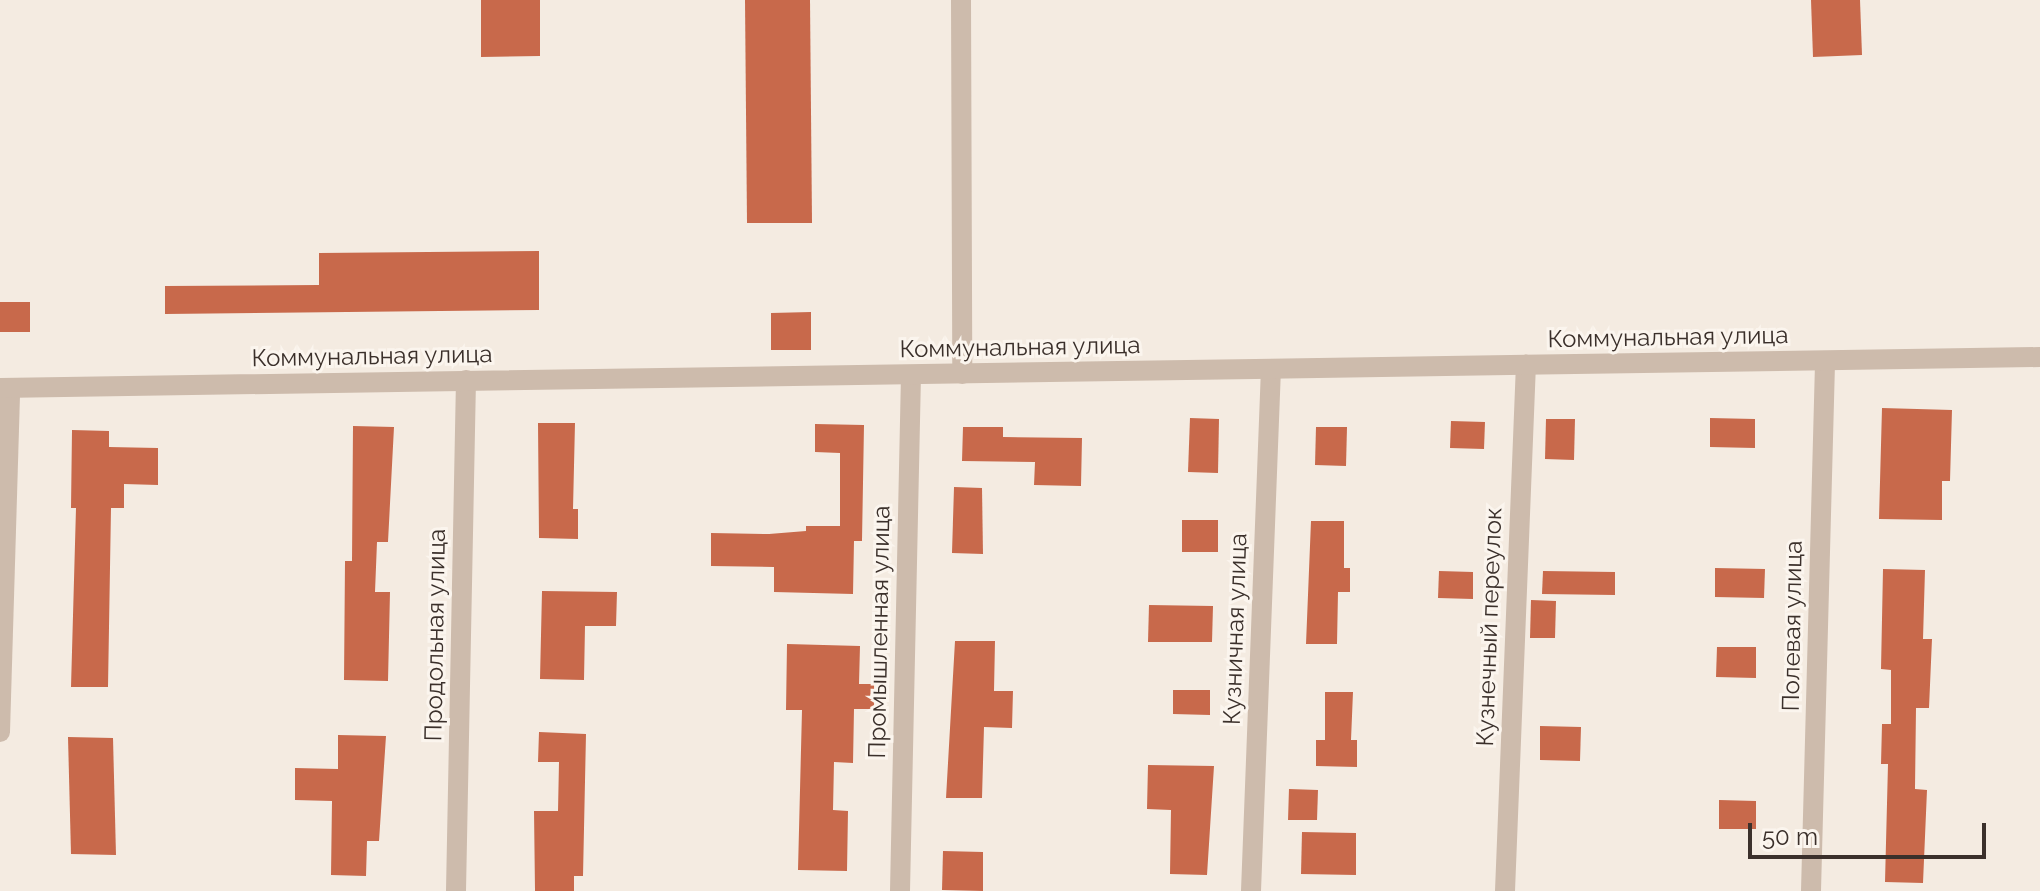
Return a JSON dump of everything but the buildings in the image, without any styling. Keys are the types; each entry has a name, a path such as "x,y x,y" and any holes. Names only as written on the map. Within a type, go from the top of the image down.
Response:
{"street":[{"path":"961,0 962,374"},
{"name":"Коммунальная улица","path":"5,388 2040,357"},
{"name":"Полевая улица","path":"1811,891 1825,362"},
{"name":"Кузнечный переулок","path":"1505,891 1526,364"},
{"name":"Кузничная улица","path":"1251,891 1271,369"},
{"name":"Промышленная улица","path":"900,891 911,375"},
{"name":"Продольная улица","path":"456,891 466,380"},
{"path":"0,732 5,388"}]}
